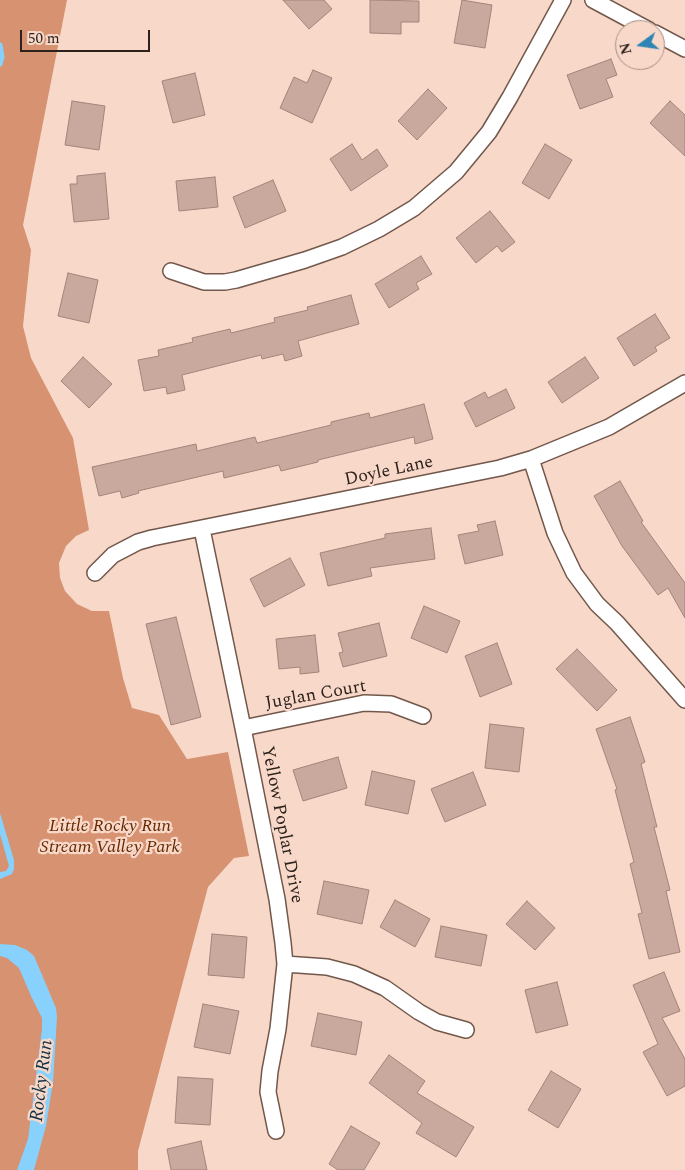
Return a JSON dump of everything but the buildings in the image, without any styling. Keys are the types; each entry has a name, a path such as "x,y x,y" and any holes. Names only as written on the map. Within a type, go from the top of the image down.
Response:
{"street":[{"path":"171,271 204,282 236,280 342,247 379,229 414,208 456,172 489,132 563,0"},
{"path":"593,0 630,20"},
{"path":"665,38 685,49"},
{"name":"Doyle Lane","path":"95,573 113,555 138,542 500,468 531,459 609,427 685,383"},
{"path":"531,459 555,533 574,573 597,604 617,623 685,700"},
{"name":"Yellow Poplar Drive","path":"202,529 244,728 284,943 285,964 278,1029 268,1092 276,1131"},
{"name":"Juglan Court","path":"244,728 364,704 391,704 423,716"},
{"path":"285,964 327,966 354,974 385,988 437,1022 466,1030"}],"green space":[{"name":"Little Rocky Run Stream Valley Park","path":"0,0 67,0 23,225 31,250 23,326 31,358 73,438 89,530 76,536 66,546 59,563 60,578 65,591 77,604 92,611 109,611 123,678 132,708 159,715 187,759 228,752 249,856 234,858 208,887 138,1151 138,1170 0,1170"}],"water":[{"path":"0,813 14,860 14,869 12,874 0,879 0,872 6,871 9,866 0,834"},
{"name":"Rocky Run","path":"0,944 15,945 27,950 34,956 56,1008 53,1082 46,1126 34,1170 17,1170 28,1139 42,1018 19,968 7,958 0,956"}],"waterway":[{"path":"0,45 2,57 0,64"}]}
